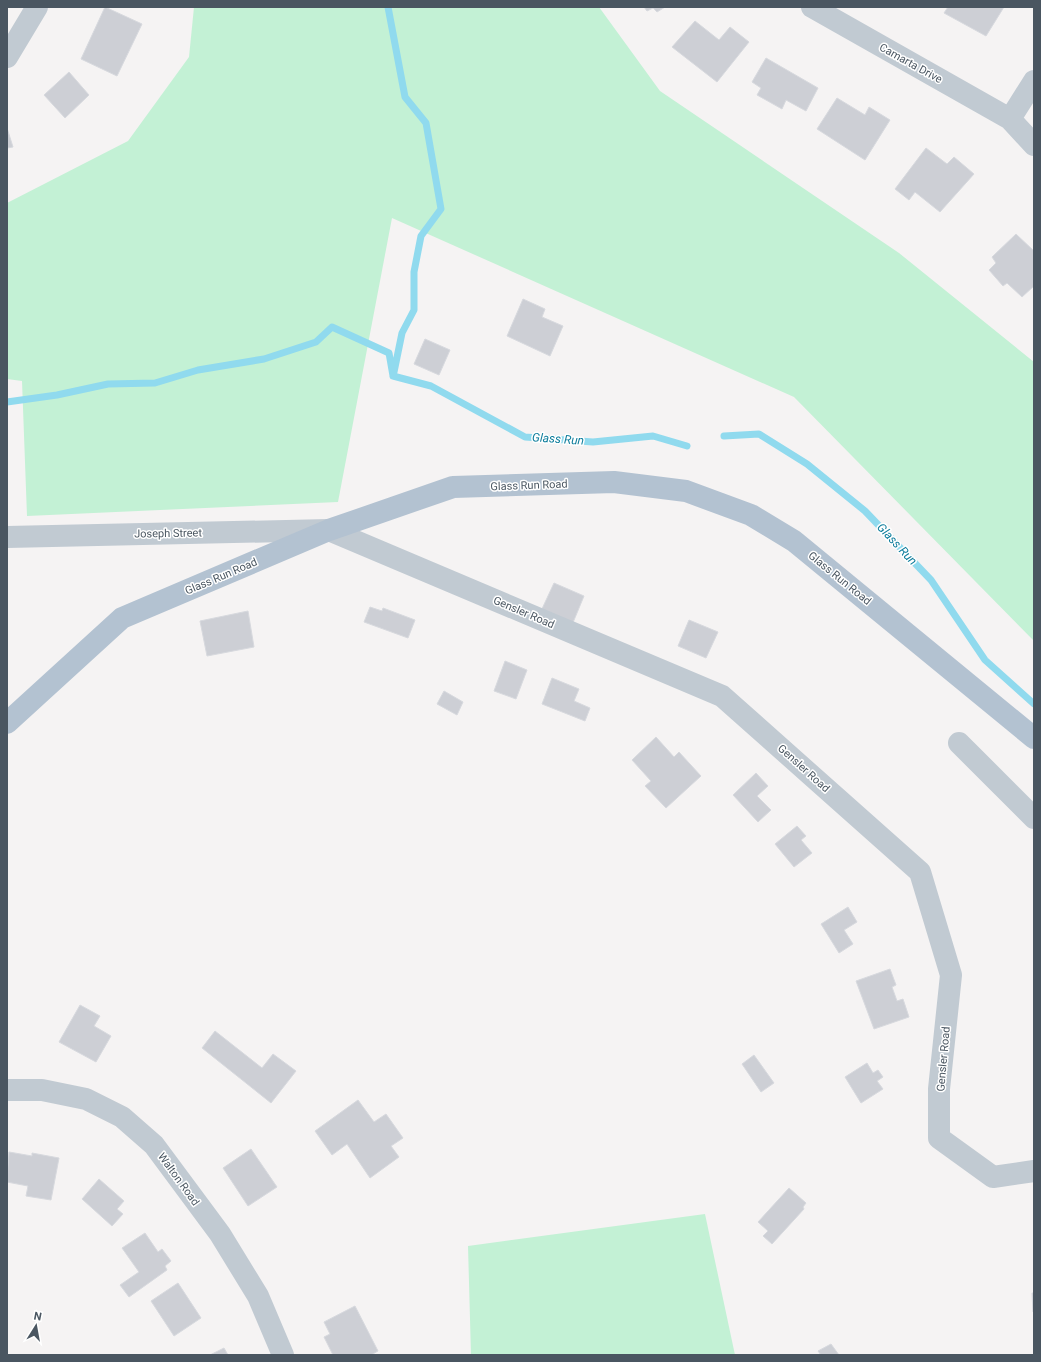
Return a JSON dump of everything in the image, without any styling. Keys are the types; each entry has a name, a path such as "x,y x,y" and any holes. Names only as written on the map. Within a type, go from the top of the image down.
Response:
{"main road":[{"name":"Glass Run Road","path":"7,723 122,618 329,530 453,487 614,482 686,491 752,515 794,541 1034,738"}],"street":[{"path":"7,57 38,7"},
{"name":"Camarta Drive","path":"812,7 1010,119 1034,145"},
{"path":"1010,119 1034,81"},
{"name":"Joseph Street","path":"7,537 329,530"},
{"name":"Gensler Road","path":"329,530 722,696 920,872 951,975 939,1089 939,1138 993,1177 1034,1171"},
{"path":"959,743 1034,818"},
{"name":"Walton Road","path":"7,1090 42,1090 86,1099 122,1116 154,1144 224,1240 258,1296 283,1355"}],"green space":[{"path":"194,7 599,7 660,91 899,253 1034,362 1034,641 794,397 392,218 338,502 27,516 22,381 7,379 7,203 128,141 189,57"},
{"path":"705,1214 735,1355 471,1355 468,1246"}],"building":[{"path":"105,7 142,24 117,76 81,59"},
{"path":"644,7 665,7 657,12 653,8 647,11"},
{"path":"948,7 1004,7 986,36 944,13"},
{"path":"695,21 719,40 730,27 749,42 717,82 672,47"},
{"path":"766,58 818,88 806,111 786,100 782,109 757,95 761,88 752,82"},
{"path":"69,72 89,95 65,118 44,95"},
{"path":"837,98 865,115 869,107 890,120 865,160 817,129"},
{"path":"7,128 13,147 7,148"},
{"path":"926,148 947,164 954,157 974,174 940,212 915,192 909,200 895,189"},
{"path":"1016,234 1034,251 1034,286 1022,297 1007,283 1003,286 989,270 996,263 992,257"},
{"path":"523,299 545,309 542,317 563,326 550,356 507,336"},
{"path":"425,339 450,350 439,375 414,364"},
{"path":"554,583 584,596 572,625 541,611"},
{"path":"370,607 382,611 383,608 415,620 408,638 364,622"},
{"path":"248,611 254,647 207,656 200,621"},
{"path":"689,620 718,632 706,658 678,646"},
{"path":"505,661 527,670 516,699 494,691"},
{"path":"552,678 579,689 574,701 590,708 585,721 542,704"},
{"path":"444,691 463,702 457,715 437,704"},
{"path":"656,737 674,757 679,752 701,776 666,808 645,786 651,781 632,760"},
{"path":"756,773 768,786 757,796 771,810 758,822 733,795"},
{"path":"797,826 806,836 801,840 812,853 794,867 775,844"},
{"path":"848,907 857,922 844,930 853,944 839,953 821,924"},
{"path":"890,969 896,985 892,987 897,1001 903,999 909,1017 874,1029 856,981"},
{"path":"80,1005 100,1016 94,1026 111,1036 96,1062 59,1042"},
{"path":"215,1031 262,1068 273,1054 296,1071 271,1103 202,1048"},
{"path":"754,1055 774,1083 761,1092 742,1064"},
{"path":"867,1063 873,1073 878,1070 883,1077 877,1081 883,1089 861,1103 845,1077"},
{"path":"358,1100 374,1122 386,1114 403,1138 391,1146 399,1157 370,1178 347,1144 332,1155 315,1131"},
{"path":"251,1149 277,1187 248,1206 223,1168"},
{"path":"9,1152 32,1156 32,1153 59,1158 51,1200 26,1196 28,1186 7,1182"},
{"path":"99,1179 124,1201 117,1209 123,1214 112,1226 82,1199"},
{"path":"789,1188 806,1203 803,1207 804,1209 772,1244 763,1236 768,1231 758,1222"},
{"path":"145,1233 158,1252 162,1249 171,1261 165,1266 167,1270 129,1297 120,1285 139,1272 122,1248"},
{"path":"178,1283 201,1318 174,1336 151,1301"},
{"path":"1032,1293 1034,1293 1034,1312 1033,1312"},
{"path":"355,1306 378,1351 371,1355 333,1355 324,1337 330,1334 324,1322"},
{"path":"831,1344 839,1355 821,1355 818,1351"},
{"path":"224,1348 228,1355 210,1355"}],"waterway":[{"path":"388,7 405,97 426,123 441,209 421,236 414,272 414,310 402,333 394,372"},
{"path":"7,402 57,395 108,384 155,383 198,370 264,359 316,342 332,327 389,353 393,376"},
{"name":"Glass Run","path":"393,376 431,386 525,437 593,442 653,436 687,446"},
{"name":"Glass Run","path":"724,436 759,434 807,464 865,511 931,580 985,660 1034,704"}]}
